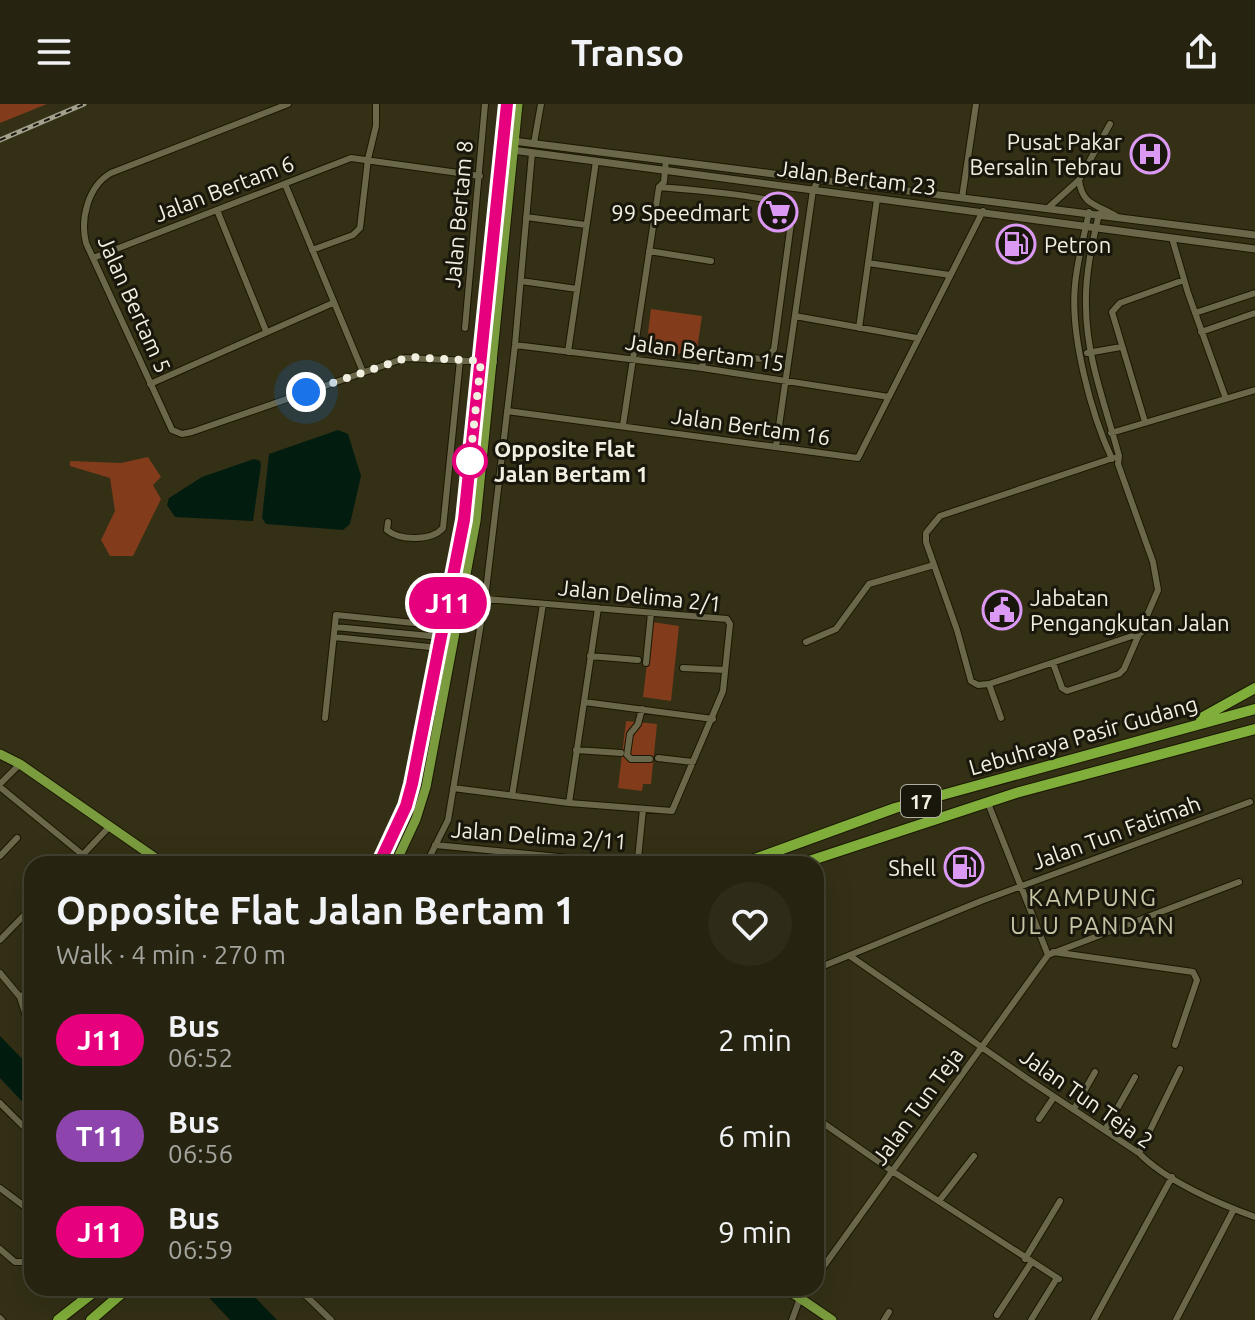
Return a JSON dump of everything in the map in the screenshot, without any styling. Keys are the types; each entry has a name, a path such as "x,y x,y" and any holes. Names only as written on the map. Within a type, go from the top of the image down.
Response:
{"highway":[{"path":"1185,726 1255,688"},
{"name":"Lebuhraya Pasir Gudang","path":"762,856 895,808 1255,709"},
{"name":"Lebuhraya Pasir Gudang","path":"824,856 988,802 1255,729"},
{"path":"58,1320 89,1296"},
{"path":"91,1320 119,1296"}],"main road":[{"path":"399,856 416,819 426,787 476,521 494,362 508,145 507,104"},
{"path":"384,856 412,784 464,520 508,145 518,104"},
{"path":"0,754 20,764 153,856"},
{"path":"797,1296 832,1320"}],"street":[{"name":"Jalan Bertam 5","path":"288,104 111,173 99,181 84,227 86,243 172,430 182,434 192,432 363,372"},
{"path":"312,250 353,235 360,228 368,159 376,126 376,104"},
{"name":"Jalan Bertam 8","path":"465,328 485,104"},
{"path":"534,143 541,104"},
{"path":"962,198 976,104"},
{"path":"1048,208 1079,180 1110,124"},
{"name":"Jalan Bertam 23","path":"508,145 534,143 1255,235"},
{"name":"Jalan Bertam 23","path":"508,145 532,153 1255,249"},
{"path":"430,856 448,820 485,599 515,345 532,153"},
{"name":"Jalan Bertam 6","path":"93,258 342,160 368,159"},
{"path":"368,159 480,176"},
{"path":"623,425 659,187 664,182 661,170 666,160"},
{"path":"568,352 596,161"},
{"path":"1079,180 1085,199 1117,216"},
{"path":"776,447 807,225 813,190 818,181"},
{"path":"285,184 363,372 409,357 494,362"},
{"path":"659,187 787,203 791,207 774,349 769,356 760,359 705,351 702,368"},
{"path":"859,328 877,199"},
{"path":"217,210 266,331"},
{"name":"Jalan Bertam 16","path":"507,411 858,458 983,211"},
{"path":"1053,663 1062,688 1067,691 1119,674 1141,633 1158,590 1153,562 1118,464 1104,435 1080,354 1074,319 1074,295 1089,212"},
{"path":"1099,214 1086,287 1086,318 1091,353 1113,433 1115,457"},
{"path":"526,217 586,225"},
{"path":"791,223 807,225"},
{"path":"1172,238 1226,399"},
{"path":"1227,245 1255,255"},
{"path":"649,251 711,261"},
{"path":"868,263 950,275"},
{"path":"1145,422 1112,312 1115,307 1184,280"},
{"path":"521,281 577,289"},
{"path":"1195,313 1255,293"},
{"path":"150,384 333,303"},
{"path":"1201,332 1255,313"},
{"path":"795,316 917,338"},
{"name":"Jalan Bertam 15","path":"515,345 702,368 889,397"},
{"path":"1080,354 1121,347"},
{"path":"388,522 387,530 393,535 432,537 443,528 460,360"},
{"path":"1104,435 1255,390"},
{"path":"1115,457 940,516 926,533 926,542 971,681 978,685 1141,633"},
{"path":"806,642 836,629 869,584 934,565"},
{"name":"Jalan Delima 2/1","path":"463,597 729,621 723,691 672,811 643,809"},
{"path":"512,796 543,604"},
{"path":"569,803 598,608"},
{"path":"590,656 642,662 651,613"},
{"path":"325,718 336,615 442,631"},
{"path":"335,627 442,631"},
{"path":"334,637 439,648"},
{"path":"683,668 725,670"},
{"path":"989,684 1001,718"},
{"path":"584,702 713,719"},
{"path":"642,709 638,724 630,734 628,756 693,762"},
{"path":"576,750 621,753"},
{"path":"20,764 0,785 83,855 110,826"},
{"path":"453,788 643,809"},
{"path":"988,802 1051,954"},
{"name":"Jalan Tun Fatimah","path":"824,966 1021,886 1250,802"},
{"name":"Jalan Delima 2/11","path":"638,856 643,809"},
{"path":"0,856 17,838"},
{"name":"Jalan Delima 2/11","path":"435,845 548,856"},
{"path":"1051,954 1239,882"},
{"path":"0,940 24,915"},
{"path":"1051,954 1193,972 1197,980 1175,1045"},
{"name":"Jalan Tun Teja","path":"824,1266 1051,954"},
{"name":"Jalan Tun Teja 2","path":"850,956 1172,1177 1255,1217"},
{"path":"0,973 20,997 24,1010"},
{"path":"20,997 24,994"},
{"path":"1139,1153 1180,1069"},
{"path":"1074,1109 1095,1072"},
{"path":"1105,1130 1135,1077"},
{"path":"1039,1119 1054,1097"},
{"path":"0,1103 24,1127"},
{"path":"824,1124 1058,1278 1031,1320"},
{"path":"939,1201 974,1156"},
{"path":"1094,1320 1172,1177"},
{"path":"0,1188 24,1206"},
{"path":"997,1315 1060,1201"},
{"path":"1176,1320 1234,1209"},
{"path":"0,1249 15,1262 24,1261"},
{"path":"306,1296 331,1320"},
{"path":"792,1320 800,1298"},
{"path":"884,1320 889,1312"}],"shaded area":[{"path":"0,104 47,104 0,123"},
{"path":"651,309 702,316 696,356 646,349"},
{"path":"338,430 348,434 361,476 350,524 343,530 266,524 262,518 269,454"},
{"path":"148,457 161,477 153,485 161,499 133,556 110,556 101,540 115,511 110,478 70,466 70,461 121,463"},
{"path":"254,459 261,465 253,521 175,517 167,505 169,498 202,477"},
{"path":"652,622 679,626 671,701 643,697"},
{"path":"626,721 657,724 651,784 643,784 642,791 618,788"},
{"path":"0,1036 24,1061 24,1104 0,1078"},
{"path":"208,1296 254,1296 277,1320 230,1320"}],"railway":[{"path":"0,140 84,104"}],"bus line":[{"name":"J11","path":"383,856 406,806 412,784 464,520 507,104"}],"place":[{"name":"Pusat Pakar Bersalin Tebrau","path":"1150,154"},
{"name":"99 Speedmart","path":"778,212"},
{"name":"Petron","path":"1016,244"},
{"name":"Opposite Flat Jalan Bertam 1","path":"470,461"},
{"name":"Jabatan Pengangkutan Jalan","path":"1002,610"},
{"name":"Shell","path":"964,867"}],"district":[{"name":"KAMPUNG ULU PANDAN","path":"1093,911"}],"route":[{"path":"306,392 409,357 481,361 470,461"}]}
